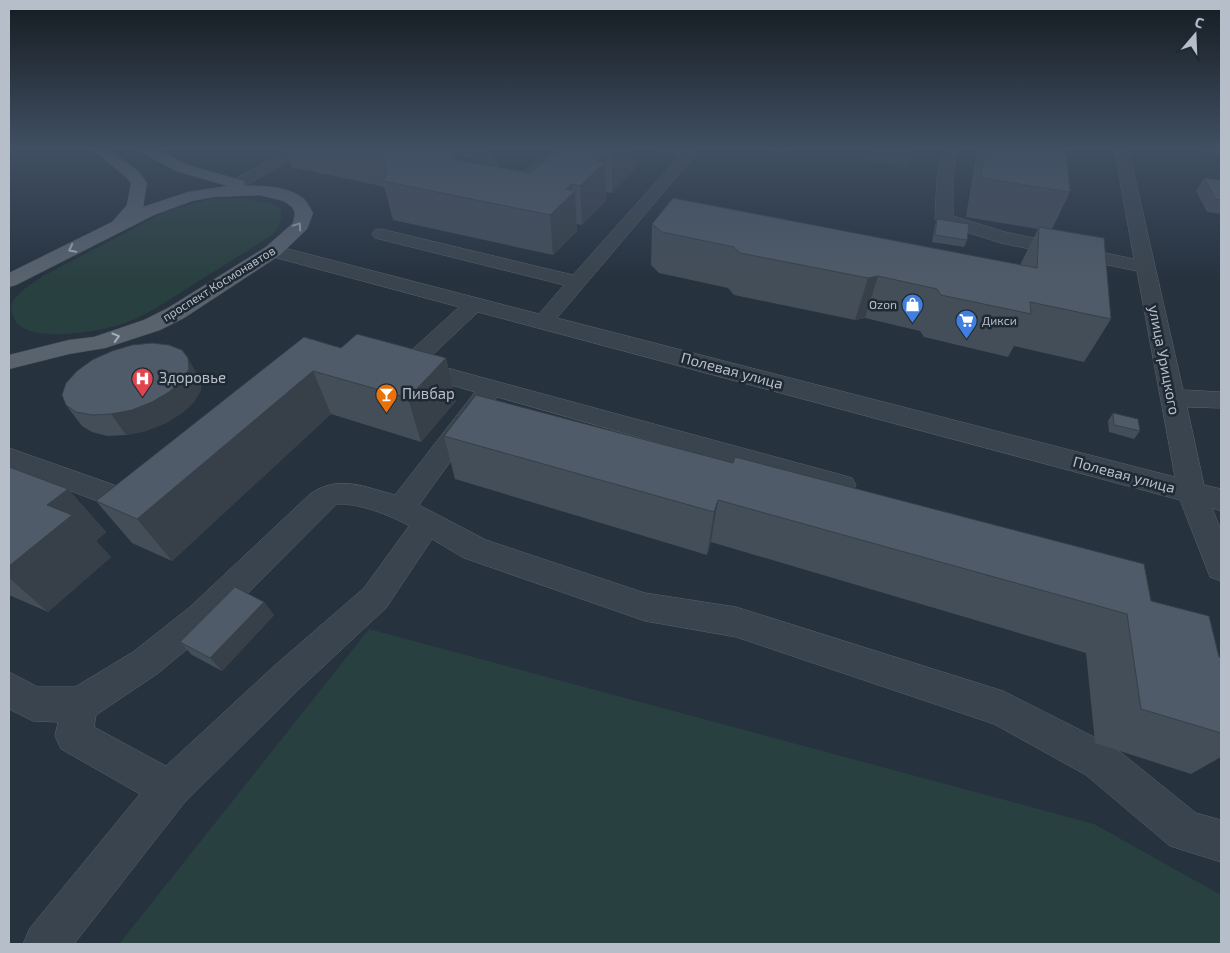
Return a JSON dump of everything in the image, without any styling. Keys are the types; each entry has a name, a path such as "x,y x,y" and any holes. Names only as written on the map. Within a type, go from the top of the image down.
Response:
{"main road":[{"path":"116,227 136,206 138,191"},
{"name":"проспект Космонавтов","path":"9,281 148,210 188,197 225,191"},
{"name":"проспект Космонавтов","path":"9,362 69,347 97,343 152,325 176,313 273,251 301,225 304,213 290,197 266,191"},
{"name":"проспект Космонавтов","path":"9,342 28,346 69,347"}],"street":[{"path":"543,322 657,191"},
{"path":"945,191 944,219 1001,237 1145,267"},
{"name":"улица Урицкого","path":"1130,191 1192,493 1221,568"},
{"path":"381,234 578,282"},
{"name":"Полевая улица","path":"273,251 1221,500"},
{"path":"408,365 474,304"},
{"path":"373,366 408,365 864,491"},
{"path":"46,944 170,789 285,679 375,598 414,515 491,388"},
{"path":"1171,398 1221,400"},
{"path":"9,457 138,505 161,487"},
{"path":"9,690 33,704 79,705 145,663 202,617 320,502 331,494 346,492 414,515 475,549 645,607 736,622 1003,708 1100,761 1186,830 1221,841"},
{"path":"79,705 74,736 170,789"}],"green space":[{"path":"243,198 273,204 281,209 280,223 272,235 142,316 100,330 66,334 33,332 21,327 14,318 11,309 12,303 21,291 43,276 167,211 210,199"},
{"path":"369,629 1094,824 1221,895 1221,944 119,944"}],"building":[{"path":"434,191 575,191 550,215"},
{"path":"1212,191 1221,191 1221,200 1216,199"},
{"path":"673,198 1037,268 1039,227 1104,238 1111,319 1030,302 1031,314 941,295 937,289 878,276 868,278 740,253 734,247 662,232 652,224"},
{"path":"937,219 969,224 967,240 935,235"},
{"path":"357,334 446,358 408,398 313,371 137,519 96,501 304,337 341,348"},
{"path":"152,343 169,345 182,350 188,358 189,369 182,381 169,392 152,402 132,410 111,414 92,415 76,412 66,405 62,395 66,383 77,371 92,360 132,345"},
{"path":"476,395 733,463 735,457 1144,564 1151,601 1209,616 1219,657 1221,658 1221,733 1141,709 1127,614 718,500 714,512 444,436"},
{"path":"1113,413 1138,419 1140,431 1114,425"},
{"path":"9,467 68,489 47,505 72,515 9,566"},
{"path":"235,587 264,602 210,658 180,642"}],"place":[{"name":"Ozon","path":"913,324"},
{"name":"Дикси","path":"966,340"},
{"name":"Здоровье","path":"143,397"},
{"name":"Пивбар","path":"386,413"}]}
